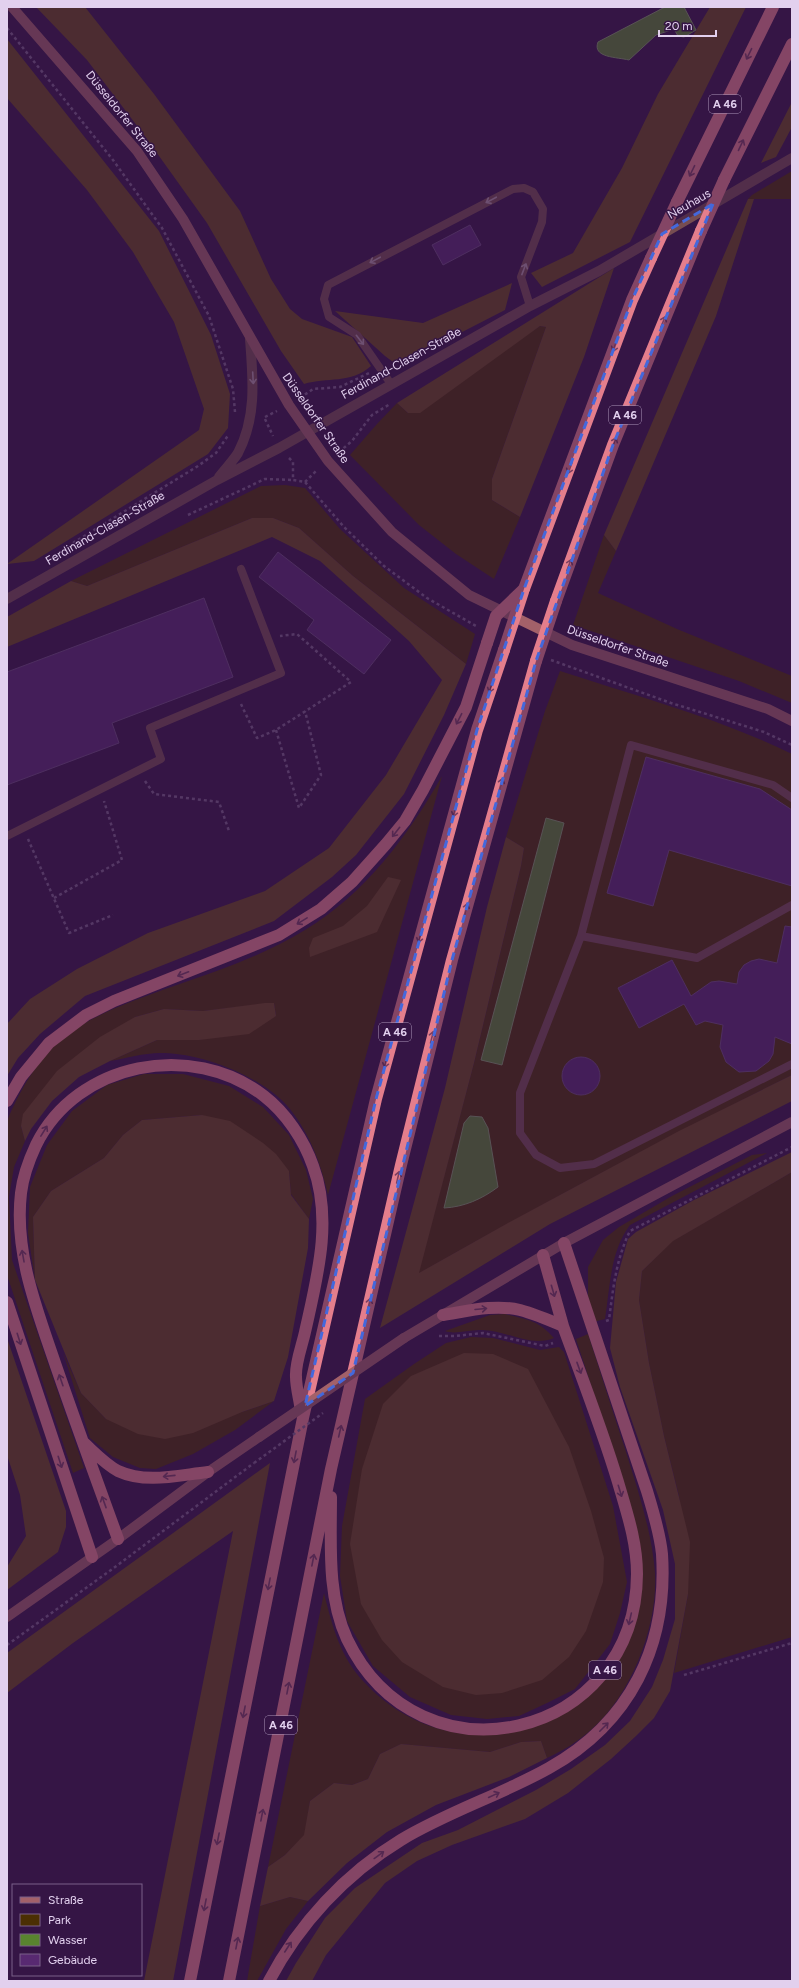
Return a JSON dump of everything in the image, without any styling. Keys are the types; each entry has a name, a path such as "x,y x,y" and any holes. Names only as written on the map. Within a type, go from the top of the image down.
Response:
{"highway":[{"name":"A 46","path":"190,1981 302,1418 376,1099 477,730 524,589 632,300 677,202 773,7"},
{"name":"A 46","path":"229,1981 331,1469 401,1165 452,960 536,661 613,445 701,231 724,180 792,44"},
{"path":"7,1101 35,1058 66,1028 86,1015 139,990 279,935 321,909 352,882 405,821 423,790 466,707 496,616 524,589"},
{"path":"118,1539 82,1442 29,1284 22,1253 20,1222 20,1193 25,1171 32,1154 50,1122 74,1097 95,1083 131,1069 153,1066 195,1067 231,1076 263,1095 276,1107 290,1124 308,1152 314,1169 320,1196 322,1236 320,1265 295,1375 302,1418"},
{"path":"268,1981 290,1944 309,1919 352,1877 400,1840 434,1822 550,1768 581,1747 607,1724 626,1701 639,1679 646,1662 657,1629 662,1583 662,1553 647,1490 564,1243"},
{"path":"543,1255 565,1332"},
{"path":"7,1302 92,1557"},
{"path":"443,1315 479,1309 500,1308 519,1310 565,1332"},
{"name":"A 46","path":"331,1469 333,1579 338,1612 347,1638 360,1662 372,1679 388,1695 407,1708 427,1719 456,1728 483,1731 510,1728 529,1723 561,1710 588,1690 600,1677 613,1658 630,1624 637,1576 634,1537 606,1444 565,1332"},
{"path":"82,1442 106,1463 118,1471 134,1476 147,1478 208,1472"}],"main road":[{"name":"Düsseldorfer Straße","path":"12,7 137,151 183,219 250,339 289,405 328,461 392,532 469,594 572,645 768,709 792,721"},
{"path":"7,1617 118,1539 208,1472 404,1338 564,1243 792,1122"}],"street":[{"name":"Neuhaus","path":"599,271 792,158"},
{"name":"Ferdinand-Clasen-Straße","path":"7,599 216,480 279,448 307,430 530,306 599,271"},
{"name":"Ferdinand-Clasen-Straße","path":"216,480 237,454 246,434 254,395 250,339"}],"lane":[{"path":"391,384 357,335 329,317 324,299 328,285 513,188 524,188 533,192 543,209 542,222 521,277 530,306"},
{"path":"7,836 161,759 150,728 281,673 241,569"},
{"path":"792,798 773,785 632,745 581,936 520,1093 520,1133 536,1155 560,1168 594,1164 792,1064"},
{"path":"581,936 697,958 792,906"}],"path":[{"path":"7,28 113,160 162,228 209,316 233,388 235,414 264,418 289,405 314,388 340,387 380,368"},
{"path":"304,482 352,441 372,415 392,403"},
{"path":"264,418 279,448 293,462 293,480"},
{"path":"69,546 198,466 216,453 231,430"},
{"path":"183,517 265,479 304,482 344,527 384,566 427,598 472,624"},
{"path":"236,692 257,738 276,730 351,682 297,634 268,638"},
{"path":"566,665 671,703 764,732 792,746"},
{"path":"276,730 299,808 321,775 305,711"},
{"path":"139,770 154,794 219,802 230,831"},
{"path":"54,898 122,860 100,789"},
{"path":"23,828 69,933 114,915"},
{"path":"592,1328 609,1320 616,1269 630,1231 792,1147"},
{"path":"436,1337 483,1333 545,1346 565,1332"},
{"path":"7,1645 111,1570 254,1463"},
{"path":"684,1675 792,1643"}],"highlighted area":[{"path":"713,204 613,445 536,661 452,960 353,1373 305,1406 376,1099 477,730 524,589 632,300 662,234"}],"green space":[{"path":"792,171 792,199 748,199 752,195"},
{"path":"540,326 546,327 492,479 492,500 520,517 494,579 456,554 419,525 350,455 397,403 408,413"},
{"path":"285,485 305,488 340,529 404,588 475,634 466,664 353,576 299,528 273,518 252,518 87,586 71,581 261,486"},
{"path":"604,535 616,551 598,593 677,629 792,676 792,703 739,681 573,625"},
{"path":"560,671 707,719 765,741 792,754 792,1075 604,1172 418,1274 474,1063 521,866 524,848 506,837 545,711"},
{"path":"442,776 328,1195 314,1150 297,1119 279,1097 249,1077 215,1063 180,1054 151,1053 110,1061 157,1040 199,1040 276,1016 274,1003 203,1011 164,1009 135,1017 21,1126 25,1141 14,1167 9,1197 12,1260 84,1468 73,1473 7,1275 7,1121 18,1097 32,1072 49,1050 81,1025 120,1006 257,955 289,939 327,916 366,881 400,842"},
{"path":"144,1074 183,1074 229,1086 263,1107 289,1135 306,1170 313,1199 309,1219 291,1194 289,1171 202,1115 142,1120 123,1135 104,1158 51,1191 33,1217 35,1280 28,1233 30,1187 47,1145 72,1111 107,1085"},
{"path":"767,1153 630,1225 618,1246 612,1270 605,1319 593,1322 588,1296 588,1267 603,1240 619,1227 672,1196 752,1155"},
{"path":"792,1172 792,1637 674,1673 688,1594 688,1575 679,1496 664,1436 649,1363 639,1300 642,1271 672,1241"},
{"path":"505,1314 526,1319 538,1324 554,1338 545,1341 536,1341 491,1331 445,1331 490,1315"},
{"path":"588,1334 640,1497 651,1542 655,1573 655,1593 647,1636 631,1677 620,1696 607,1713 588,1733 571,1745 547,1758 541,1741 521,1742 490,1752 401,1744 380,1754 368,1779 352,1785 334,1783 310,1801 305,1835 285,1855 268,1867 324,1593 338,1640 349,1662 364,1682 401,1713 443,1730 486,1735 529,1728 568,1710 601,1681 626,1644 639,1597 641,1578 638,1540 629,1502 576,1339"},
{"path":"471,1337 493,1338 540,1350 559,1347 564,1352 613,1506 627,1582 620,1613 610,1644 575,1689 519,1716 487,1719 451,1715 410,1697 373,1666 347,1621 340,1576 342,1526 365,1399 446,1343"},
{"path":"63,1352 81,1393 106,1419 242,1412 274,1401 235,1430 193,1454 156,1469 140,1468 113,1457 90,1438"},
{"path":"290,1897 308,1901 286,1929 257,1981 247,1981 260,1906"}],"shaded area":[{"path":"36,7 85,7 154,94 240,211 271,279 290,309 302,319 352,337 371,366 363,372 347,378 304,384 281,351 207,223 144,135 87,60"},
{"path":"710,7 746,7 630,242 542,287 531,273 573,253 622,168 658,94"},
{"path":"7,39 159,231 211,335 230,394 228,428 208,454 34,561 7,564 199,430 204,409 174,322 133,252 87,190 7,98"},
{"path":"792,102 792,127 776,157 761,163"},
{"path":"748,199 754,199 716,316 616,551 604,535"},
{"path":"614,268 584,357 520,517 492,500 492,479 546,327 540,326 420,413 408,413 397,403"},
{"path":"512,283 505,310 402,363 393,362 385,356 335,311 423,323"},
{"path":"252,518 273,518 299,528 353,576 466,664 444,715 404,794 356,855 332,877 274,921 85,996 40,1034 18,1058 7,1076 7,1024 30,999 77,969 148,933 265,891 329,848 386,775 442,680 409,641 320,561 272,537 7,647 7,617 71,581 87,586"},
{"path":"506,837 524,848 521,866 474,1063 419,1273 508,1223 679,1131 792,1075 792,1101 550,1224 380,1328 445,1088 487,907"},
{"path":"388,877 401,880 377,932 310,957 309,948 313,938 343,926 367,906"},
{"path":"274,1003 276,1016 249,1034 199,1040 157,1040 79,1077 52,1101 31,1129 25,1141 21,1126 23,1114 57,1071 100,1037 135,1017 164,1009 203,1011"},
{"path":"202,1115 230,1121 263,1143 276,1154 289,1171 291,1195 309,1219 308,1248 288,1357 274,1401 242,1412 193,1433 165,1439 138,1434 106,1419 81,1393 35,1280 33,1217 51,1191 104,1158 123,1135 142,1120"},
{"path":"792,1152 792,1172 673,1241 642,1271 639,1300 649,1363 664,1436 690,1542 688,1594 670,1691 654,1718 611,1759 568,1793 525,1819 452,1845 417,1861 385,1883 326,1955 312,1981 286,1981 325,1918 355,1888 422,1843 458,1830 536,1790 571,1769 605,1745 630,1721 652,1687 663,1660 675,1619 675,1564 663,1510 620,1387 610,1348 616,1282 628,1239 636,1232 694,1200"},
{"path":"7,1338 66,1511 66,1527 58,1552 7,1590 7,1567 26,1536 20,1495 7,1455"},
{"path":"464,1353 493,1354 528,1369 569,1447 591,1511 604,1558 603,1582 586,1631 569,1657 542,1680 502,1693 476,1695 443,1687 402,1662 382,1640 361,1604 350,1544 362,1469 383,1404 411,1376"},
{"path":"270,1463 173,1981 144,1981 233,1531 73,1643 7,1693 7,1653"},
{"path":"541,1741 547,1758 509,1777 436,1805 387,1832 347,1863 308,1901 290,1897 260,1906 268,1867 285,1855 304,1835 310,1801 334,1783 352,1785 368,1779 380,1754 401,1744 490,1752 521,1742"}],"water":[{"path":"665,7 684,7 696,30 684,37 678,36 674,29 656,35 629,60 607,56 599,51 597,47 598,42"},
{"path":"546,818 564,823 502,1065 481,1060"},
{"path":"470,1116 482,1117 488,1128 498,1187 472,1202 444,1208 464,1123"}],"building":[{"path":"470,225 481,245 443,265 432,245"},
{"path":"278,552 391,640 364,674 307,630 314,620 259,577"},
{"path":"204,598 233,677 112,723 119,743 7,785 7,672"},
{"path":"646,757 760,789 792,810 792,886 669,850 653,906 607,893"},
{"path":"785,926 792,927 792,1044 775,1037 773,1054 769,1061 756,1071 739,1072 726,1062 720,1047 723,1025 705,1021 696,1025 684,1004 639,1028 618,988 672,960 691,996 711,982 719,981 737,984 739,972 744,965 751,961 759,959 777,963"},
{"path":"581,1057 591,1060 597,1066 600,1076 597,1086 591,1092 581,1095 571,1092 565,1086 562,1076 565,1066 571,1060"}]}
